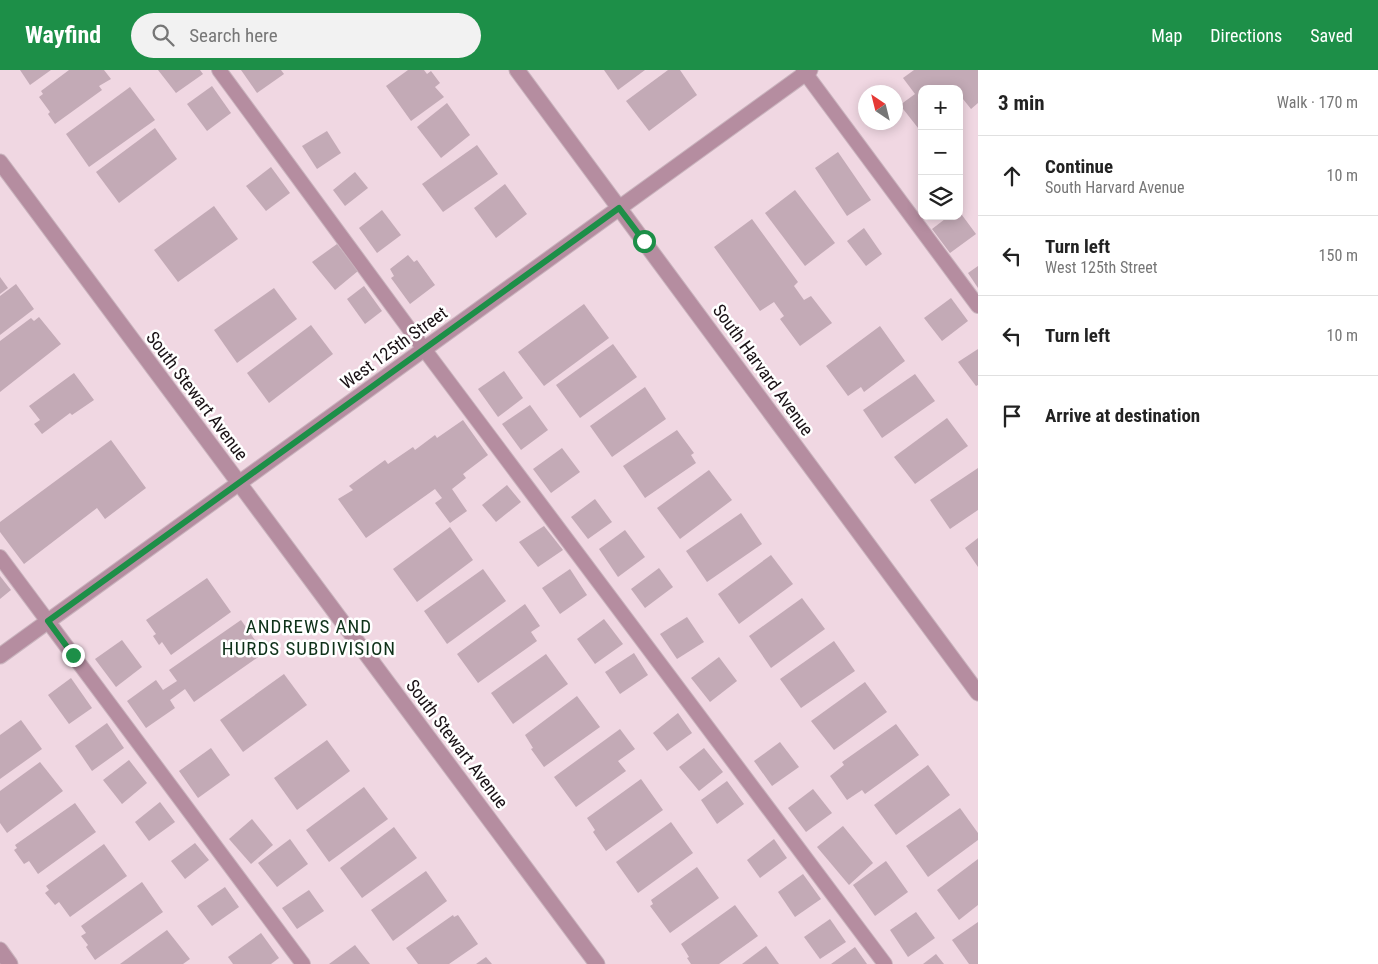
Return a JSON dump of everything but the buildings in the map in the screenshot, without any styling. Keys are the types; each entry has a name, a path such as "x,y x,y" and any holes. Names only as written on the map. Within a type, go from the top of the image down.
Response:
{"street":[{"name":"South Harvard Avenue","path":"517,70 978,693"},
{"name":"West 125th Street","path":"0,656 806,71"},
{"name":"South Stewart Avenue","path":"0,162 597,964"},
{"path":"0,950 10,964"}],"lane":[{"path":"219,70 424,349 885,964"},
{"path":"806,71 978,306"},
{"path":"0,557 303,964"}],"district":[{"name":"ANDREWS AND HURDS SUBDIVISION","path":"309,637"}],"route":[{"path":"73,655 48,621 619,208 644,241"}]}
